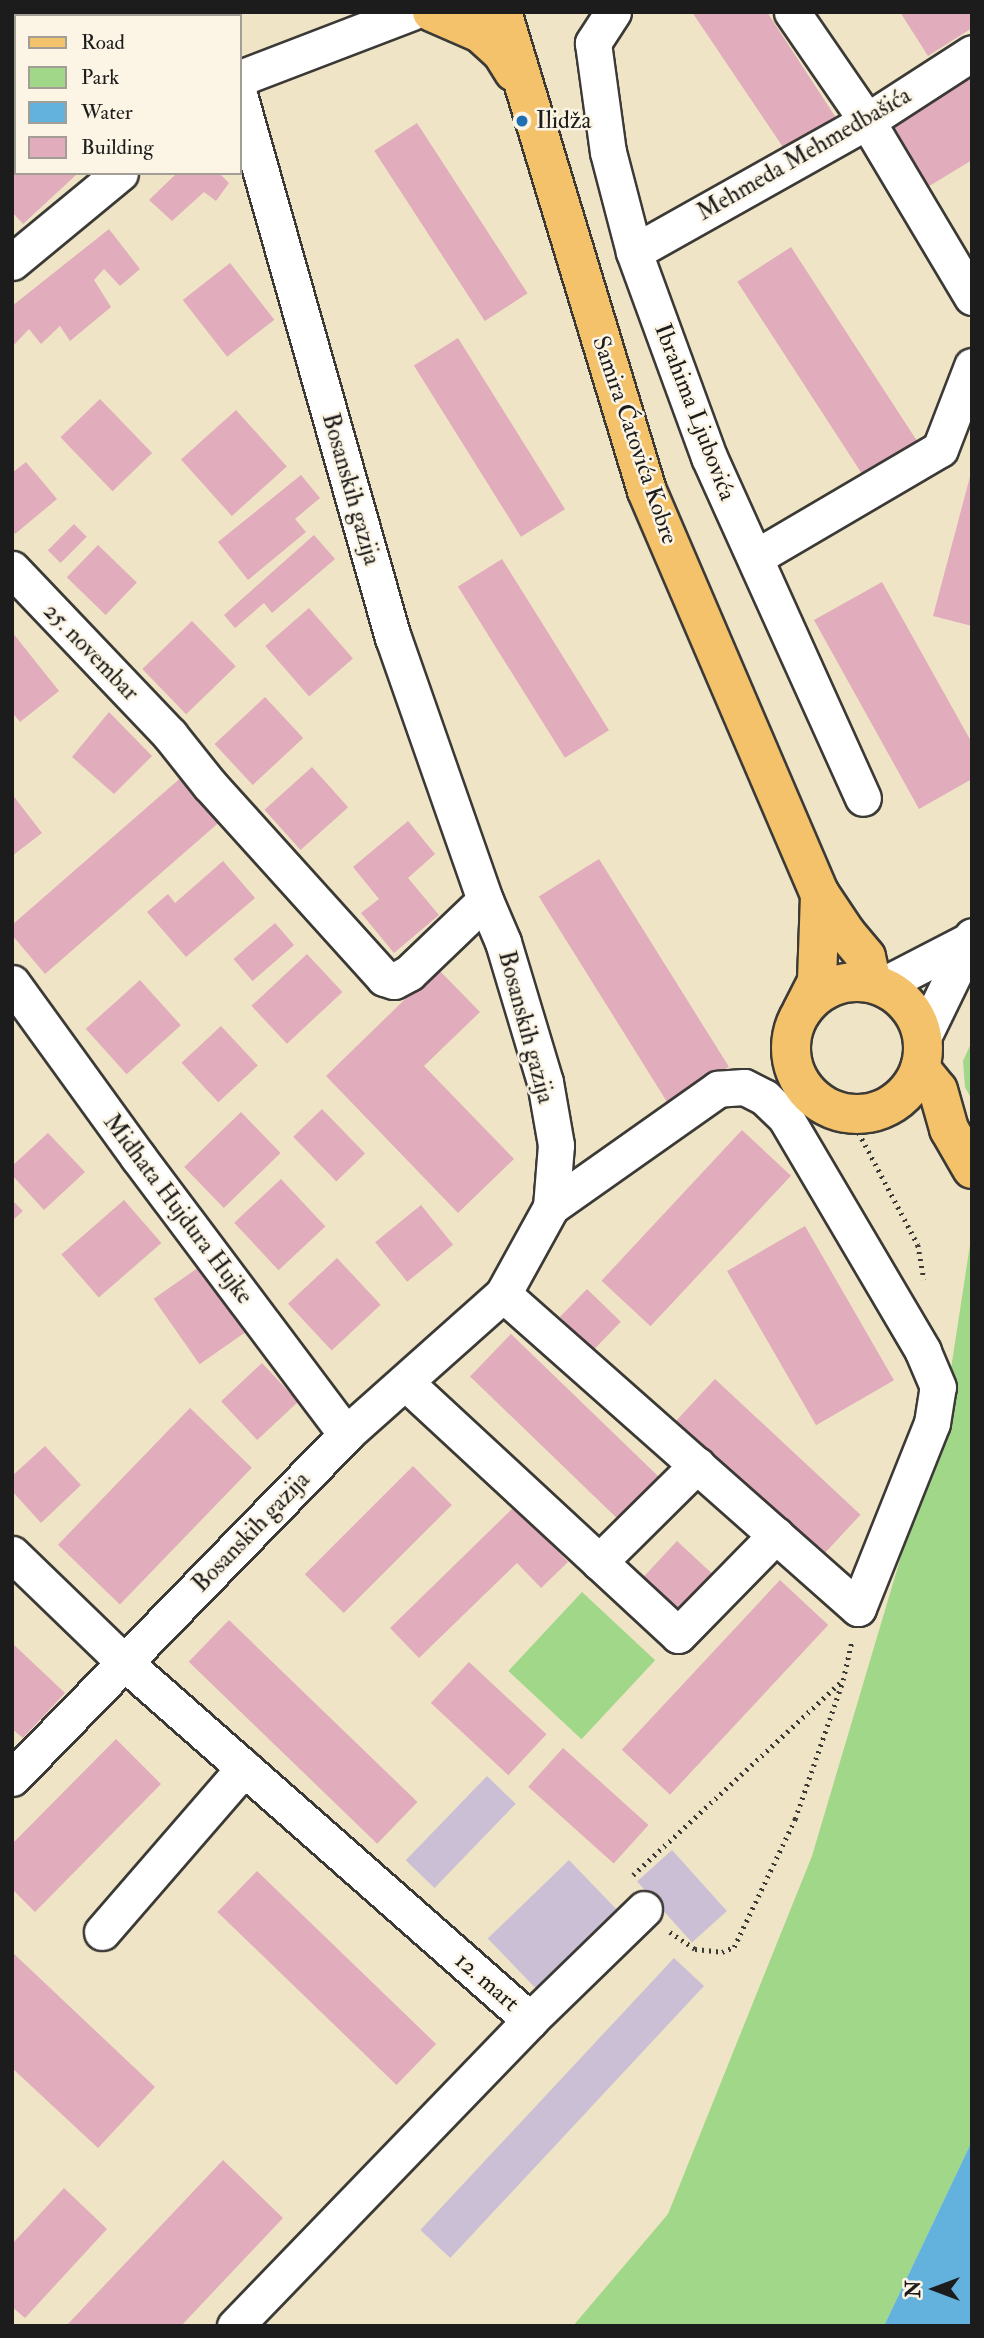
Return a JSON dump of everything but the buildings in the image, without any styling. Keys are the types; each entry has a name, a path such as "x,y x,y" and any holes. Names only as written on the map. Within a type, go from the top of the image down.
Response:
{"main road":[{"path":"432,12 480,33 502,53 524,89"},
{"name":"Samira Ćatovića Kobre","path":"502,12 647,491 820,894"},
{"path":"820,894 866,957 876,985"},
{"path":"820,894 817,981 792,1034 791,1056 797,1077 810,1095 828,1108 860,1115 907,1110 959,1146"},
{"path":"801,1013 825,990 856,982 876,985 904,1001 912,1012 921,1053 959,1146"},
{"path":"860,1115 880,1111 897,1101 911,1087 921,1053"}],"street":[{"path":"242,77 412,12"},
{"name":"Ibrahima Ljubovića","path":"613,12 593,43 608,152 634,252 709,457 863,798"},
{"path":"792,12 867,121 972,297"},
{"name":"Mehmeda Mehmedbašića","path":"634,252 867,121 972,53"},
{"name":"Bosanskih gazija","path":"12,1778 346,1434 503,1294 551,1207 556,1145 545,1082 503,942 485,900 393,638 242,105"},
{"path":"12,262 118,175"},
{"path":"756,557 940,449 972,366"},
{"name":"25. novembar","path":"12,569 170,735 218,794 384,978 394,981 409,974 485,900"},
{"path":"876,985 954,951 970,938"},
{"path":"921,1053 970,938"},
{"name":"Midhata Hujdura Hujke","path":"12,982 138,1157 346,1434"},
{"path":"503,1294 858,1608 932,1423 938,1387 928,1359 786,1118 764,1097 744,1087 718,1089 551,1207"},
{"path":"405,1382 678,1635 776,1535"},
{"path":"599,1562 697,1465"},
{"name":"12. mart","path":"12,1554 125,1663 530,2020 235,2326"},
{"path":"102,1931 244,1768"},
{"path":"530,2020 644,1909"}],"path":[{"path":"843,1680 622,1885 644,1909 695,1949 722,1952 734,1947 795,1819 843,1680 858,1608"}],"shaded area":[{"path":"487,1776 516,1804 434,1888 406,1860"},
{"path":"672,1850 727,1911 692,1942 637,1881"},
{"path":"569,1860 617,1910 536,1988 488,1938"},
{"path":"674,1958 704,1986 450,2258 420,2230"}],"green space":[{"path":"972,1041 972,1100 965,1087 963,1061"},
{"path":"971,1238 972,2141 884,2326 573,2326 668,2214 812,1856 945,1408"},
{"path":"582,1592 655,1660 581,1739 508,1671"}],"water":[{"path":"972,2141 972,2326 884,2326"}],"place":[{"name":"Ilidža","path":"522,121"}]}
